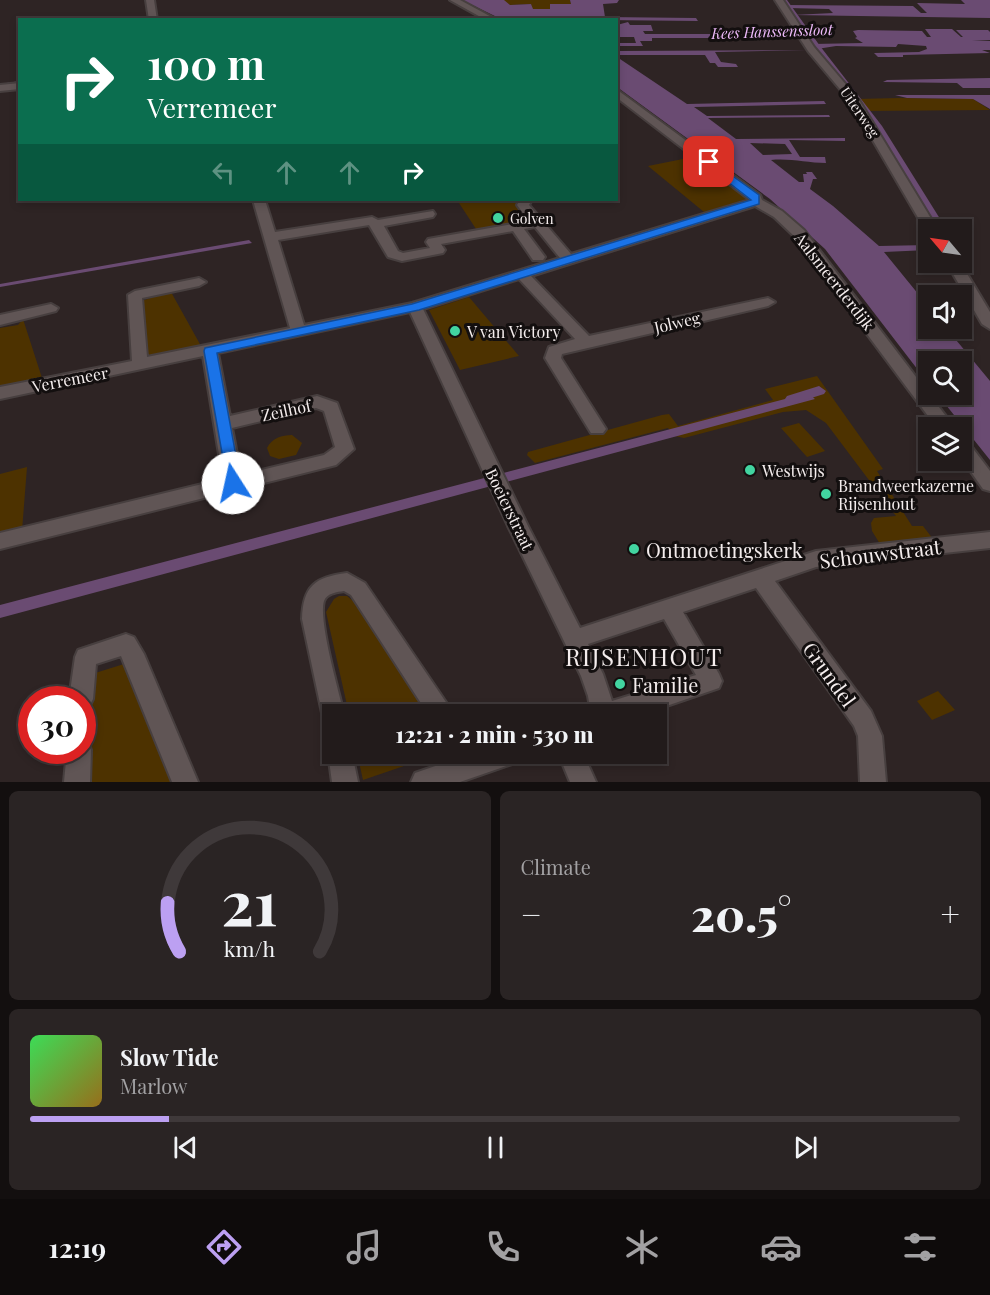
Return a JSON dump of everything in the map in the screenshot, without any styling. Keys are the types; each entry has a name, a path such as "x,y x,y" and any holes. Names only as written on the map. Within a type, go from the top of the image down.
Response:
{"street":[{"path":"150,0 153,18"},
{"path":"454,0 490,18"},
{"name":"Uiterweg","path":"779,0 811,48 854,100 925,219"},
{"path":"0,88 18,86"},
{"name":"Aalsmeerderdijk","path":"618,94 756,198 756,202 778,214 807,243 939,417"},
{"path":"259,201 299,332"},
{"path":"525,201 523,205 568,259"},
{"name":"Verremeer","path":"0,393 415,307 756,202"},
{"path":"271,237 365,222 376,224 429,214"},
{"path":"376,224 393,254 402,257 438,250 433,242 538,223"},
{"path":"516,227 538,257"},
{"path":"960,273 990,324"},
{"path":"522,274 586,342"},
{"path":"140,365 135,295 199,282"},
{"name":"Jolweg","path":"597,429 552,355 557,350 768,302"},
{"name":"Boeierstraat","path":"415,307 491,470 574,639 600,696 600,704"},
{"path":"0,320 51,308"},
{"path":"210,351 233,483"},
{"name":"Zeilhof","path":"0,541 330,460 345,449 331,407 317,402 223,424"},
{"path":"972,460 990,484"},
{"name":"Schouwstraat","path":"574,639 809,561 836,556 990,540"},
{"name":"Grundel","path":"760,577 863,719 870,736 873,782"},
{"path":"330,704 314,619 313,602 319,591 331,584 347,582 358,589 435,704"},
{"path":"640,704 711,681 669,608"},
{"path":"83,686 86,657 126,644 136,662 185,782"},
{"path":"77,782 78,764"},
{"path":"342,764 345,782"},
{"path":"424,782 460,764"},
{"path":"575,764 583,782"}],"shaded area":[{"path":"462,0 504,0 510,5 531,4 533,9 550,9 550,4 571,4 570,0 619,0 617,3 603,4 605,17 696,18 698,21 618,20 618,18 499,18"},
{"path":"502,0 570,0 571,4 603,4 550,5 551,9 532,9 531,4 510,5"},
{"path":"961,0 990,0 990,18 793,15 833,13 829,9 788,8 786,5 913,6 921,13 927,13 917,3 965,4"},
{"path":"628,22 630,25 651,25 653,31 643,31 645,34 723,34 724,38 652,38 652,41 640,41 643,46 618,46 618,43 636,43 634,37 618,37 618,25"},
{"path":"925,29 952,29 961,37 963,37 956,30 988,30 990,40 972,40 990,41 990,50 982,50 990,53 878,57 874,53 919,52 927,49 926,46 898,44 896,47 836,46 817,49 813,44 863,43 855,38 857,37 853,31 858,30 922,31 927,37 931,37"},
{"path":"618,46 619,51 807,50 715,52 721,62 736,64 738,67 718,67 715,63 710,63 705,55 618,55"},
{"path":"618,58 687,104 824,101 826,104 694,107 707,116 829,115 830,117 708,118 736,139 845,138 845,141 789,140 800,157 825,157 826,163 771,160 799,182 804,182 803,174 812,172 817,179 813,179 810,189 879,246 918,245 918,250 884,252 918,294 918,339 955,339 965,351 918,351 918,370 825,249 770,199 618,88","holes":["750,143 785,144 792,154 763,155"]},
{"path":"990,78 990,88 963,88 957,83 883,82 887,80"},
{"path":"895,95 990,95 990,109 973,99 907,98"},
{"path":"856,99 973,99 990,110 863,111"},
{"path":"693,157 747,199 704,212 648,166"},
{"path":"458,201 518,201 516,206 527,221 478,232"},
{"path":"249,240 252,243 0,287 0,284"},
{"path":"171,292 201,346 140,359 141,301"},
{"path":"469,297 519,356 460,370 429,310"},
{"path":"23,319 42,378 0,386 0,328 18,325"},
{"path":"972,359 990,381 990,460 972,438 972,417 956,417 946,405 972,405"},
{"path":"817,376 883,469 877,471 912,526 923,526 933,539 880,544 872,531 871,523 874,518 896,516 826,423 806,410 783,412 684,438 675,436 668,428 535,463 527,455 528,452 662,415 669,414 678,426 773,400 765,389"},
{"path":"808,393 815,399 0,618 0,605"},
{"path":"799,423 825,451 807,457 781,428"},
{"path":"292,435 302,443 296,455 279,459 270,456 267,448 274,439"},
{"path":"27,467 22,531 0,536 0,474"},
{"path":"347,596 353,601 423,704 347,704 326,612 334,599"},
{"path":"124,664 174,782 83,782 84,764 96,764 96,686 86,686 92,674"},
{"path":"938,691 955,710 932,720 917,701"},
{"path":"359,764 410,764 363,780"}],"waterway":[{"name":"Kees Hanssenssloot","path":"784,0 817,48 879,128 935,219"},
{"path":"0,85 18,82"},
{"path":"792,399 819,391"}],"place":[{"name":"Golven","path":"498,218"},
{"name":"V van Victory","path":"455,331"},
{"name":"Westwijs","path":"750,470"},
{"name":"Brandweerkazerne Rijsenhout","path":"826,494"},
{"name":"Ontmoetingskerk","path":"634,549"},
{"name":"Familie","path":"620,684"}],"district":[{"name":"RIJSENHOUT","path":"644,656"}],"route":[{"path":"233,483 210,351 415,307 701,217 756,202 756,198 709,162"}]}
